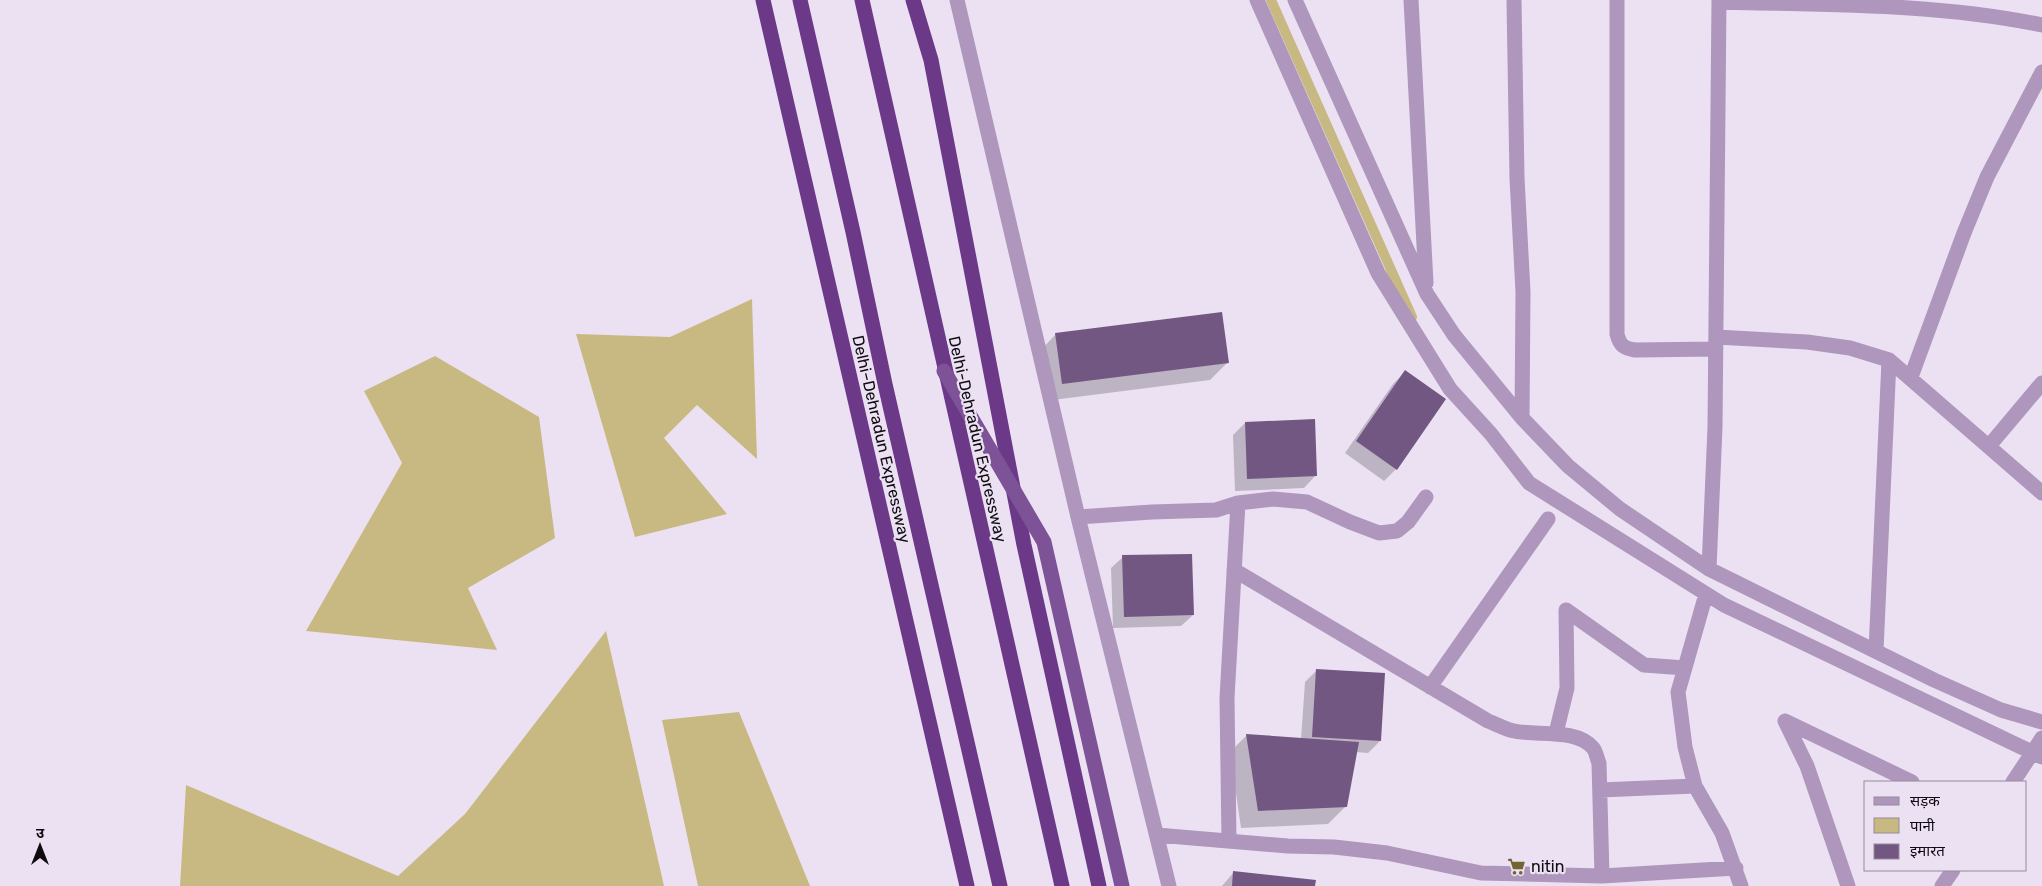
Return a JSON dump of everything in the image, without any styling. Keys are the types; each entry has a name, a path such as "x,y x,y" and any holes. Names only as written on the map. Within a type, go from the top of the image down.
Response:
{"highway":[{"name":"Delhi–Dehradun Expressway","path":"762,0 967,886"},
{"path":"800,0 853,232 885,384 1000,886"},
{"name":"Delhi-Dehradun Expressway","path":"862,0 912,219 944,371 1062,886"},
{"path":"913,0 931,60 1024,545 1099,886"}],"main road":[{"path":"944,371 1044,542 1122,886"}],"street":[{"path":"957,0 1078,517 1169,886"},
{"path":"1257,0 1378,274 1450,389 1491,434 1529,483 1705,594 1733,609 2037,755"},
{"path":"1295,0 1427,294 1454,335 1522,418 1568,466 1620,509 1709,569 1934,680 2001,710 2042,722"},
{"path":"1411,0 1427,294"},
{"path":"1514,0 1517,178 1523,292 1522,418"},
{"path":"1617,0 1617,334 1619,343 1624,348 1635,350 1716,343 1807,342 1850,348 1889,360 2042,493"},
{"path":"1709,569 1715,427 1719,1 1829,2 1950,11 2003,17 2042,25"},
{"path":"1911,378 1964,233 1987,177 2042,72"},
{"path":"1876,651 1889,360"},
{"path":"1989,446 2042,383"},
{"path":"1078,517 1216,510 1238,503 1273,499 1307,502 1379,533 1397,531 1408,522 1426,497"},
{"path":"1229,840 1227,698 1238,503"},
{"path":"1430,687 1548,519"},
{"path":"1234,570 1488,721 1514,731 1537,734 1556,733 1578,738 1594,748 1599,763 1602,876"},
{"path":"1705,594 1678,692 1685,746 1695,786 1722,833 1741,886"},
{"path":"1556,733 1567,688 1566,610 1644,665 1684,668"},
{"path":"1848,886 1807,766 1785,721 1910,781"},
{"path":"2014,781 2037,755 2042,738"},
{"path":"1600,790 1695,786"},
{"path":"1157,835 1288,846 1334,847 1387,853 1481,879 1602,876 1736,868"},
{"path":"1942,886 1952,871"}],"water":[{"path":"752,299 757,459 697,405 664,438 727,514 635,537 576,334 670,337"},
{"path":"435,356 539,417 555,538 468,588 497,650 306,631 402,463 364,391"},
{"path":"606,631 664,886 180,886 186,785 398,876 465,814"},
{"path":"739,712 810,886 698,886 662,720"}],"building":[{"path":"1222,312 1229,363 1062,384 1055,333"},
{"path":"1405,370 1446,399 1397,470 1356,441"},
{"path":"1315,419 1317,476 1247,479 1245,422"},
{"path":"1192,554 1194,615 1124,617 1122,555"},
{"path":"1316,669 1385,673 1381,741 1312,737"},
{"path":"1246,734 1359,742 1347,807 1258,811"},
{"path":"1233,871 1316,880 1315,886 1232,886"}],"waterway":[{"path":"1271,0 1412,317"}],"place":[{"name":"nitin","path":"1517,866"}]}
